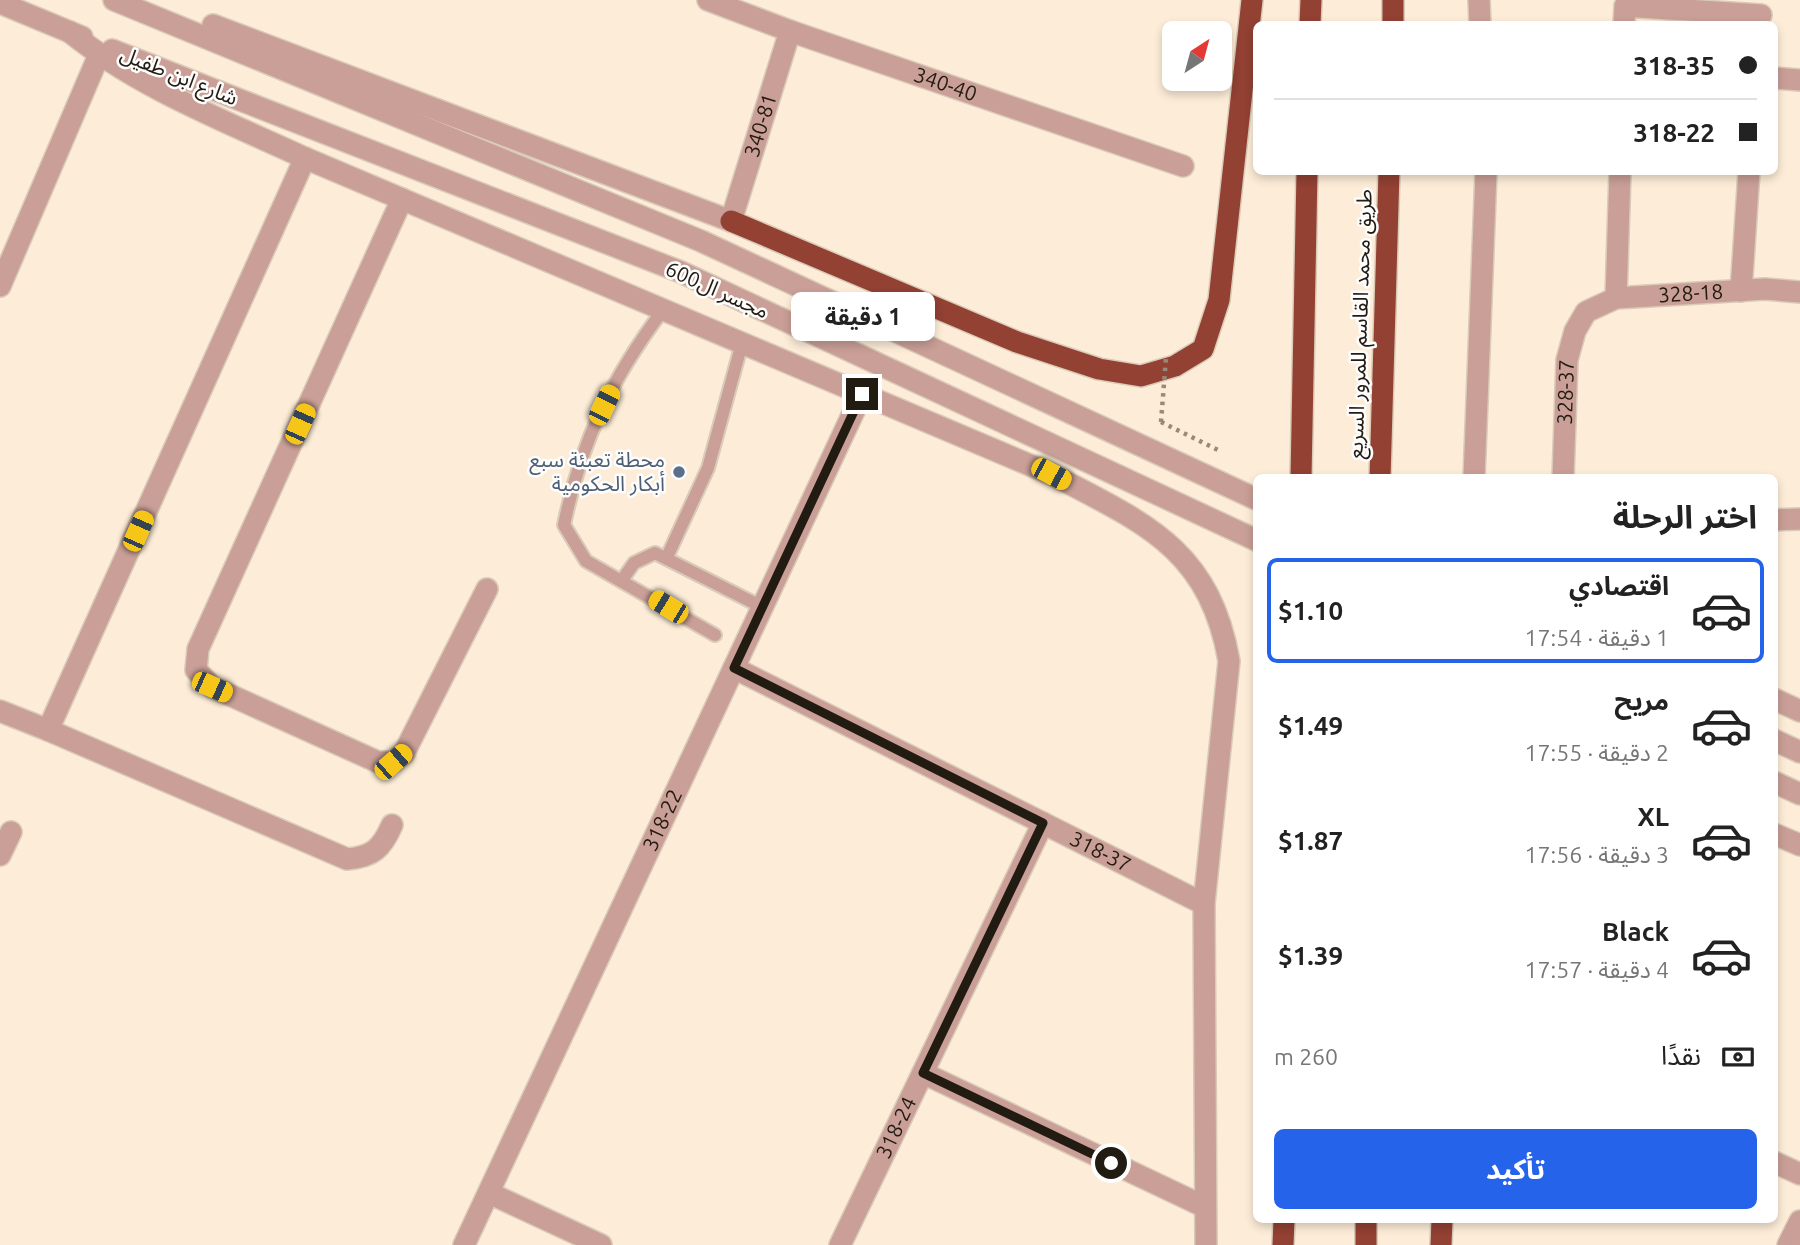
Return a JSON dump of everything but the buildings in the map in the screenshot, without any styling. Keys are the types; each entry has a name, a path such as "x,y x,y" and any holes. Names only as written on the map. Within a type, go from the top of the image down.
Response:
{"highway":[{"path":"731,221 1029,346 1099,369 1141,376 1175,366 1203,349 1219,300 1252,0"},
{"path":"1310,21 1311,0"},
{"path":"1393,0 1393,21"},
{"path":"1301,474 1307,175"},
{"name":"طريق محمد القاسم للمرور السريع","path":"1380,474 1389,175"},
{"path":"1283,1223 1283,1245"},
{"path":"1366,1223 1366,1245"},
{"path":"1441,1245 1442,1223"}],"street":[{"name":"مجسر ال600","path":"114,0 701,241 1253,498"},
{"path":"141,0 731,221"},
{"name":"340-40","path":"708,0 790,31 1183,166"},
{"path":"1479,0 1480,21"},
{"name":"شارع ابن طفيل","path":"0,2 360,147"},
{"path":"1624,10 1762,13"},
{"name":"340-81","path":"731,221 790,31"},
{"path":"70,32 99,55 149,84 305,159 1051,474 1123,512 1177,549 1211,596 1223,627 1229,661 1204,904 1206,1245"},
{"path":"0,286 99,55"},
{"path":"1778,78 1800,80"},
{"name":"مجسر ال600","path":"360,147 681,272 1253,539"},
{"path":"48,730 305,159"},
{"path":"1474,474 1486,175"},
{"path":"1616,298 1619,175"},
{"path":"1741,291 1749,175"},
{"path":"402,200 198,649 196,670 212,687 378,762 393,762 404,752 487,589"},
{"name":"328-18","path":"1586,312 1616,298 1741,291 1800,292"},
{"name":"328-37","path":"1563,474 1567,360 1575,331 1586,312"},
{"name":"318-22","path":"464,1245 862,394"},
{"path":"1778,520 1800,519"},
{"name":"318-37","path":"734,668 1204,904"},
{"path":"1778,701 1800,711"},
{"path":"0,711 347,859 366,858 385,841 393,825"},
{"path":"1778,742 1800,752"},
{"path":"1778,784 1800,794"},
{"name":"318-24","path":"840,1245 1043,823"},
{"path":"0,855 11,832"},
{"path":"1778,836 1800,845"},
{"path":"923,1073 1205,1207"},
{"path":"1778,1164 1800,1174"},
{"path":"489,1193 601,1245"},
{"path":"1788,1245 1800,1221"}],"lane":[{"path":"663,310 628,357 593,429 573,478 564,525 586,561 715,635"},
{"path":"667,557 708,468 742,344"},
{"path":"622,580 634,563 655,553 762,607"}],"path":[{"path":"1161,422 1166,358"}],"place":[{"name":"محطة تعبئة سبع أبكار الحكومية","path":"679,472"}],"route":[{"path":"862,394 734,668 1043,823 923,1073 1111,1163"}]}
